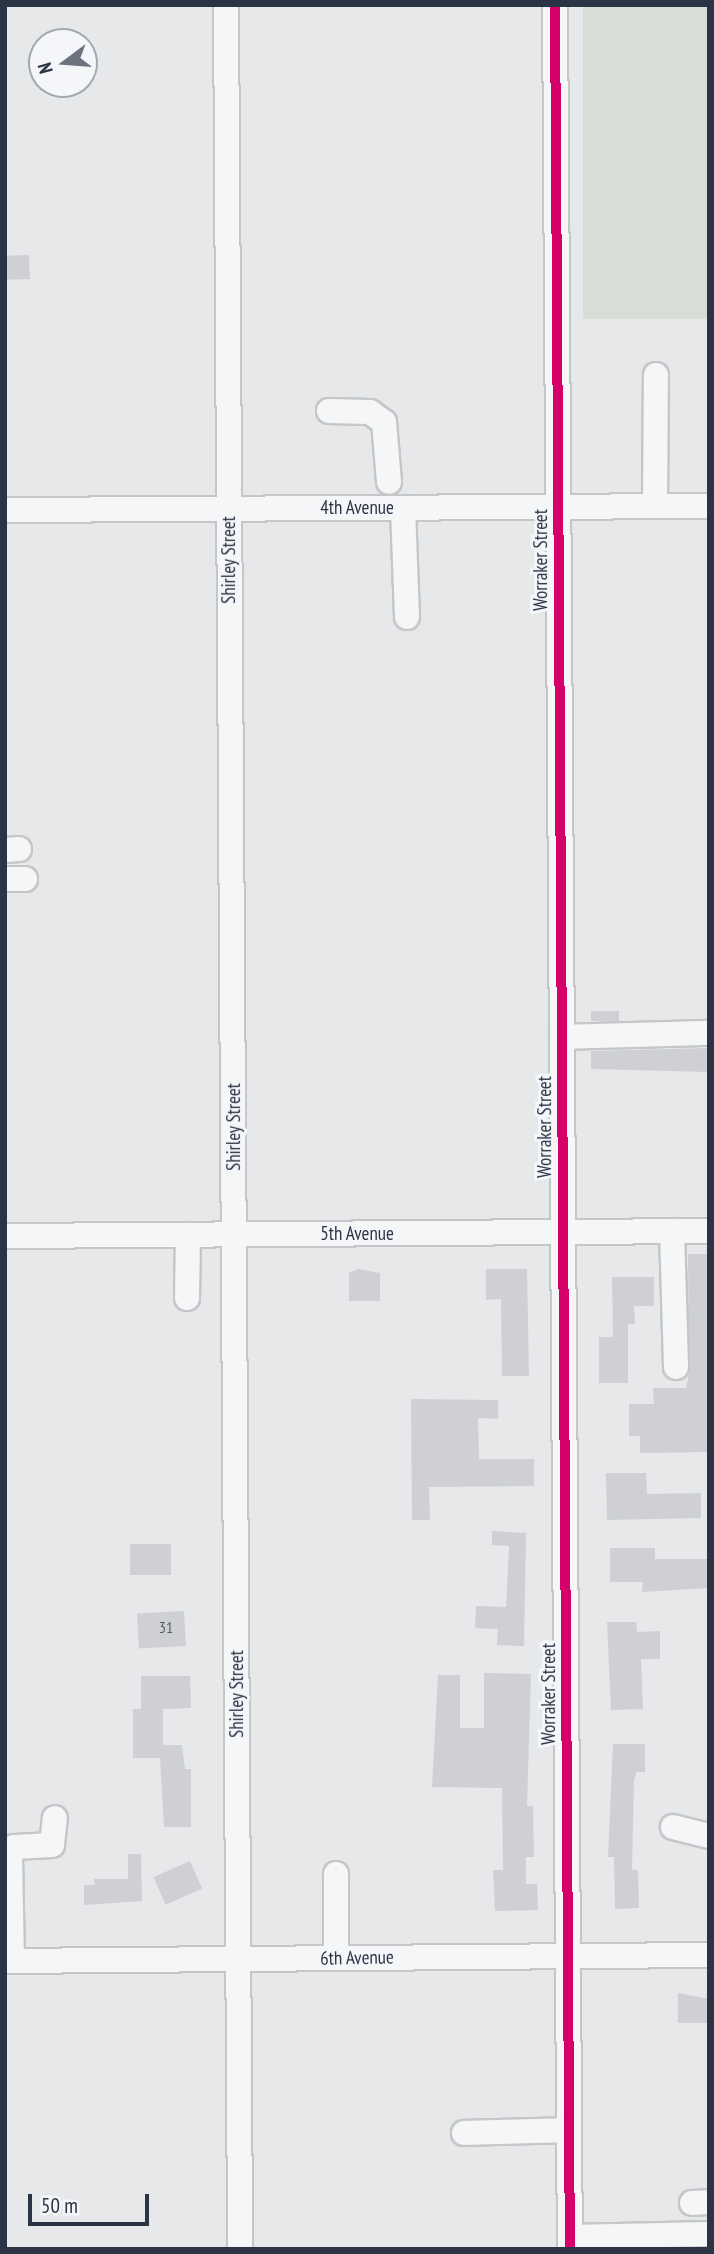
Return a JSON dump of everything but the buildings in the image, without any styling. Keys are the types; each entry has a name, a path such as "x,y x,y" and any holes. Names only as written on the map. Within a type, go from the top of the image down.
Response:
{"street":[{"name":"Shirley Street","path":"226,5 240,2249"},
{"name":"Worraker Street","path":"555,5 570,2243"},
{"path":"655,506 656,375"},
{"path":"329,411 370,412 384,422 389,482"},
{"name":"4th Avenue","path":"5,510 709,506"},
{"path":"403,508 407,617"},
{"path":"562,1037 709,1033"},
{"path":"672,1231 676,1367"},
{"name":"5th Avenue","path":"5,1236 709,1231"},
{"path":"187,1298 188,1234"},
{"path":"9,1961 10,1853 13,1847 52,1845 55,1818"},
{"path":"673,1826 709,1836"},
{"path":"336,1874 336,1958"},
{"name":"6th Avenue","path":"9,1961 709,1955"},
{"path":"464,2133 569,2130"},
{"path":"570,2243 709,2234"}],"shaded area":[{"path":"583,5 709,5 709,319 583,319"}],"cycle path":[{"path":"555,5 570,2249"}]}
